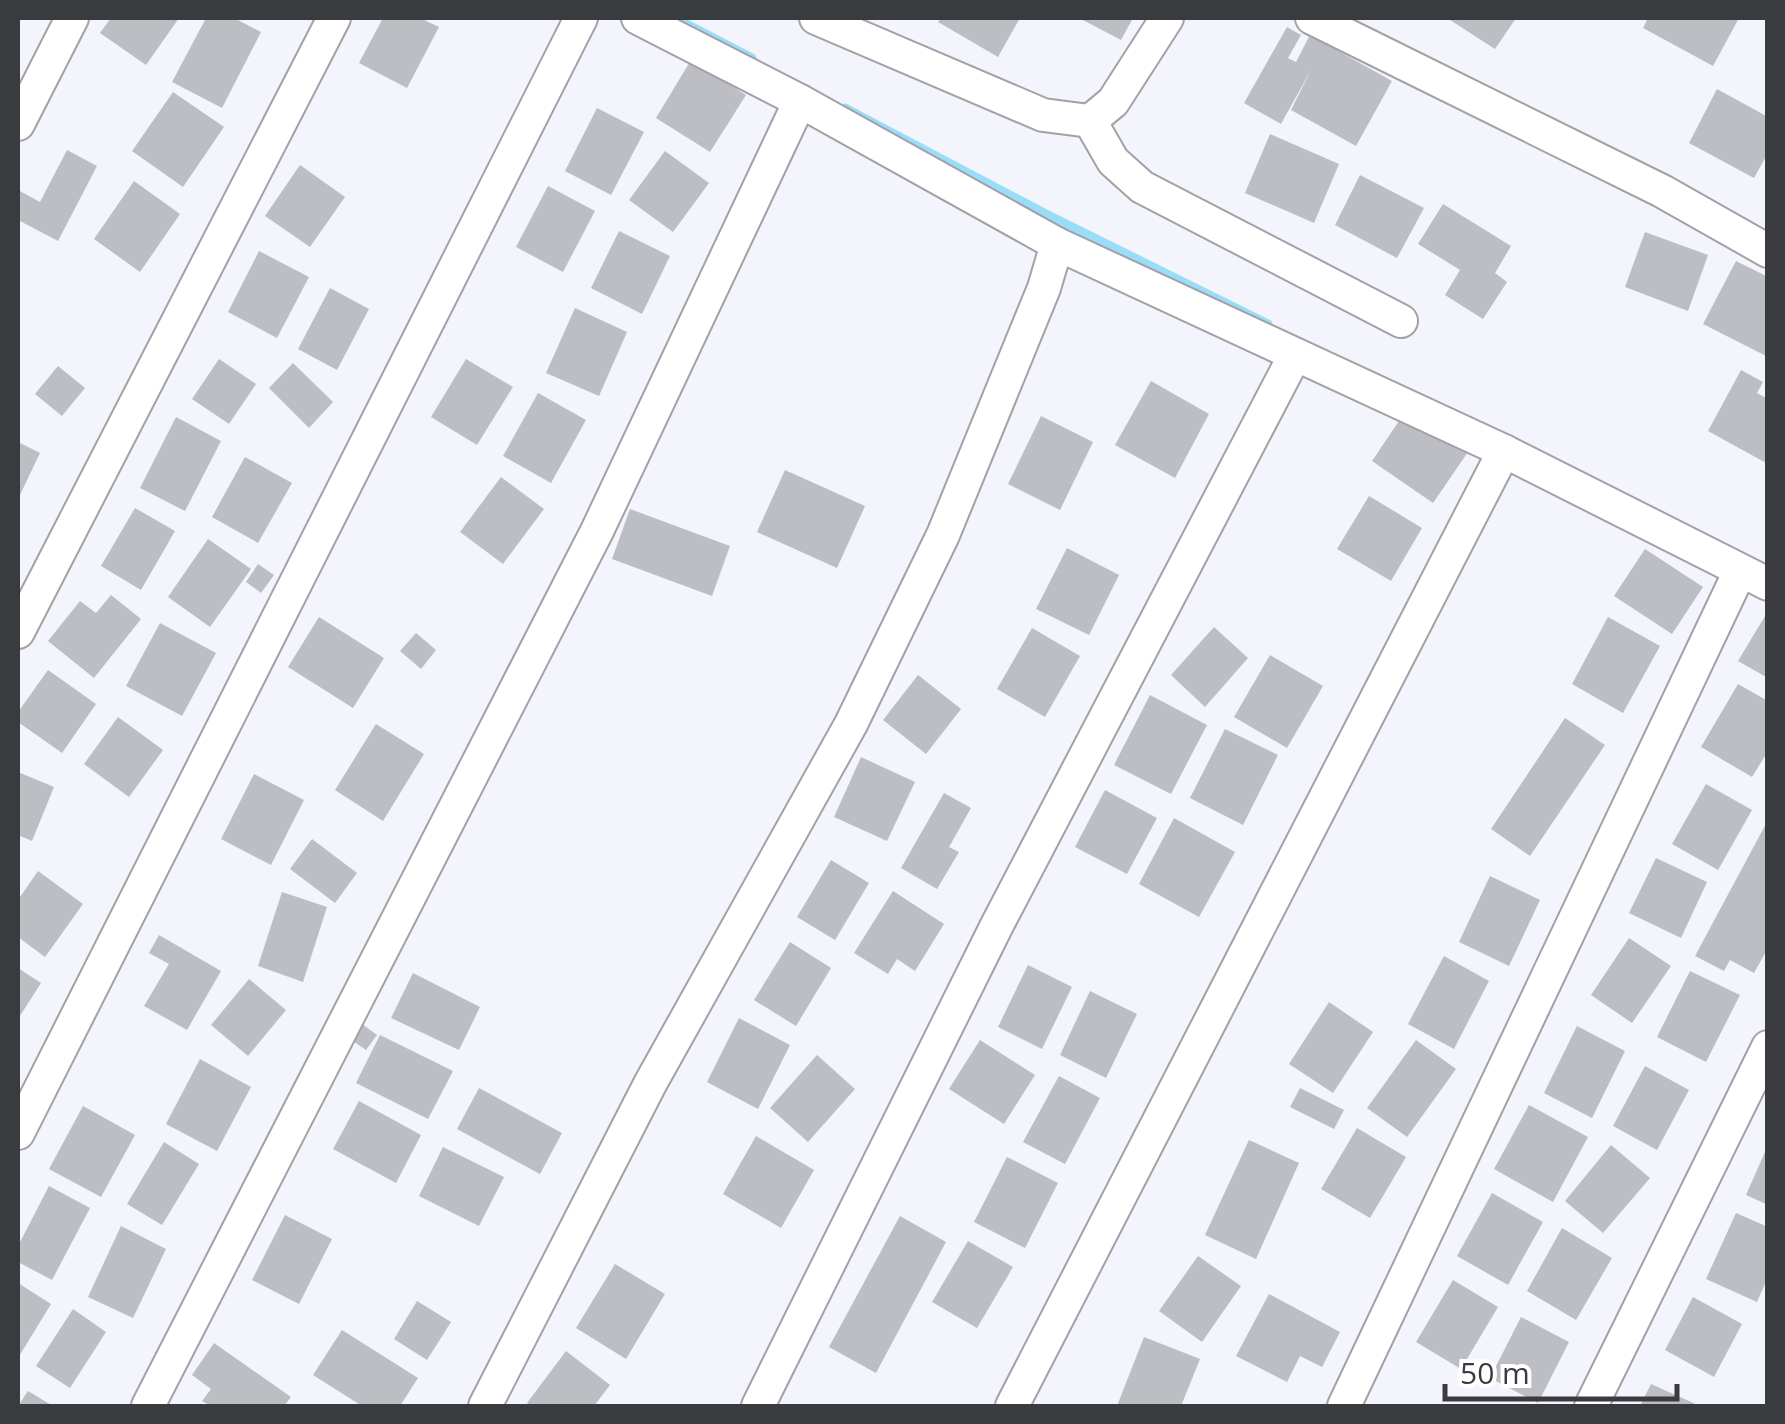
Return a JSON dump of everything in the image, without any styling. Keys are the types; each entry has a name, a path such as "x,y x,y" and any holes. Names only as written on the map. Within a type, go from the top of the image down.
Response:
{"street":[{"path":"18,124 72,18"},
{"path":"18,632 334,18"},
{"path":"18,1133 581,18"},
{"path":"638,18 800,101 1058,244 1504,451 1754,578 1344,1406"},
{"path":"816,18 1043,115 1090,121 1112,102 1167,18"},
{"path":"1312,18 1662,191 1768,251"},
{"path":"148,1406 597,531 800,101"},
{"path":"1090,121 1113,161 1142,187 1401,321"},
{"path":"485,1406 650,1084 859,707 943,535 1044,288 1058,244"},
{"path":"758,1406 997,925 1295,354"},
{"path":"1012,1406 1504,451"},
{"path":"1590,1406 1768,1047"}],"building":[{"path":"111,18 179,18 146,65 100,33"},
{"path":"206,18 234,18 261,32 222,108 172,82"},
{"path":"383,18 420,18 439,27 407,88 359,63"},
{"path":"941,18 1020,18 998,57 938,22"},
{"path":"1079,18 1133,18 1121,40"},
{"path":"1447,18 1516,18 1495,49"},
{"path":"1648,18 1739,18 1713,66 1643,28"},
{"path":"1287,27 1301,35 1288,58 1296,62 1310,35 1392,81 1356,146 1291,110 1311,70 1281,124 1244,103"},
{"path":"691,60 746,95 710,152 656,118"},
{"path":"1717,89 1768,117 1768,153 1754,178 1689,143"},
{"path":"173,92 224,127 183,187 132,151"},
{"path":"597,108 644,132 611,195 565,171"},
{"path":"1270,134 1339,164 1314,223 1245,193"},
{"path":"67,150 97,166 58,241 18,220 18,190 40,202"},
{"path":"665,151 709,183 673,232 629,200"},
{"path":"300,165 345,197 310,247 265,216"},
{"path":"1360,175 1424,208 1397,258 1335,225"},
{"path":"134,181 180,214 140,272 94,239"},
{"path":"548,186 595,211 563,272 516,247"},
{"path":"1443,204 1511,246 1495,273 1507,282 1483,319 1445,295 1460,270 1418,244"},
{"path":"619,231 670,256 642,314 591,288"},
{"path":"1645,232 1708,255 1688,311 1625,287"},
{"path":"259,251 309,277 277,338 228,312"},
{"path":"1736,261 1768,277 1768,357 1703,324"},
{"path":"330,288 369,309 337,370 298,349"},
{"path":"575,308 627,332 599,396 546,373"},
{"path":"219,359 256,384 229,424 192,399"},
{"path":"466,359 513,387 477,445 431,417"},
{"path":"293,363 333,402 309,428 269,388"},
{"path":"58,366 85,388 62,416 35,394"},
{"path":"1741,370 1763,382 1757,393 1768,399 1768,464 1708,431"},
{"path":"1151,381 1209,414 1175,478 1115,445"},
{"path":"538,393 586,420 551,483 503,456"},
{"path":"1407,409 1468,452 1433,503 1372,461"},
{"path":"1041,416 1093,442 1060,510 1008,484"},
{"path":"176,417 221,441 185,511 140,488"},
{"path":"18,442 40,453 18,499"},
{"path":"245,457 292,483 258,543 212,517"},
{"path":"785,470 865,506 837,568 757,532"},
{"path":"501,477 544,509 503,564 460,532"},
{"path":"1369,496 1422,528 1391,581 1337,549"},
{"path":"135,508 175,531 141,590 101,566"},
{"path":"630,509 730,546 712,596 612,559"},
{"path":"208,539 251,569 210,627 168,597"},
{"path":"1067,548 1119,575 1089,635 1036,609"},
{"path":"1645,549 1703,587 1672,634 1614,596"},
{"path":"258,564 274,575 261,593 246,582"},
{"path":"111,595 141,619 94,678 48,641 80,601 96,613"},
{"path":"1768,611 1768,678 1738,661"},
{"path":"319,617 384,658 353,708 288,667"},
{"path":"1608,617 1660,646 1623,713 1572,684"},
{"path":"160,623 216,653 182,716 126,686"},
{"path":"1214,627 1248,658 1205,707 1171,675"},
{"path":"1032,628 1080,656 1045,717 997,689"},
{"path":"416,633 436,650 421,669 400,651"},
{"path":"1270,655 1323,686 1287,748 1234,717"},
{"path":"48,670 96,704 62,753 18,722 18,712"},
{"path":"918,675 961,709 926,754 883,720"},
{"path":"1738,684 1768,701 1768,751 1752,777 1701,747"},
{"path":"1150,695 1207,725 1171,794 1114,765"},
{"path":"118,717 163,750 129,797 84,764"},
{"path":"1565,718 1605,745 1530,856 1491,829"},
{"path":"376,724 424,754 383,821 335,790"},
{"path":"1225,729 1278,755 1243,825 1190,798"},
{"path":"861,757 915,782 887,841 834,817"},
{"path":"18,772 54,787 32,841 18,835"},
{"path":"254,774 304,800 271,865 221,839"},
{"path":"1706,784 1752,810 1718,870 1672,844"},
{"path":"1105,790 1157,818 1127,874 1075,847"},
{"path":"944,793 971,808 949,847 959,852 937,889 901,868"},
{"path":"1174,818 1235,852 1199,917 1139,884"},
{"path":"1768,820 1768,948 1754,973 1730,960 1724,971 1695,956"},
{"path":"312,839 357,873 335,903 290,869"},
{"path":"1656,858 1707,882 1681,938 1629,913"},
{"path":"831,860 869,883 835,940 797,917"},
{"path":"38,871 83,904 45,957 18,937 18,900"},
{"path":"1490,876 1540,900 1509,966 1459,942"},
{"path":"893,891 944,924 915,971 897,959 888,974 854,953"},
{"path":"282,892 327,907 303,982 258,966"},
{"path":"159,935 221,971 187,1030 144,1006 169,964 149,953"},
{"path":"1629,938 1671,966 1632,1023 1591,995"},
{"path":"790,942 831,968 796,1026 754,1000"},
{"path":"1444,956 1489,981 1454,1049 1408,1024"},
{"path":"1028,965 1072,987 1042,1049 998,1027"},
{"path":"18,968 41,983 18,1019"},
{"path":"1690,971 1740,995 1706,1062 1657,1037"},
{"path":"413,973 480,1007 459,1050 391,1018"},
{"path":"249,979 286,1010 248,1056 211,1025"},
{"path":"1090,991 1137,1014 1106,1078 1060,1055"},
{"path":"1329,1002 1373,1032 1333,1093 1289,1064"},
{"path":"739,1018 790,1045 758,1109 707,1082"},
{"path":"358,1021 377,1035 366,1050 347,1037"},
{"path":"1577,1026 1625,1051 1592,1118 1544,1093"},
{"path":"380,1035 453,1071 428,1119 356,1083"},
{"path":"980,1040 1035,1075 1004,1124 949,1089"},
{"path":"1416,1040 1456,1069 1407,1137 1367,1108"},
{"path":"817,1055 855,1089 808,1142 770,1108"},
{"path":"200,1059 251,1087 217,1151 166,1124"},
{"path":"1645,1066 1689,1090 1657,1150 1613,1126"},
{"path":"1059,1076 1100,1098 1065,1164 1023,1142"},
{"path":"479,1088 562,1133 540,1174 457,1129"},
{"path":"1300,1088 1344,1110 1334,1129 1290,1107"},
{"path":"359,1101 421,1135 396,1183 333,1149"},
{"path":"1529,1105 1588,1137 1553,1202 1494,1169"},
{"path":"83,1106 135,1135 101,1197 49,1169"},
{"path":"1357,1128 1406,1157 1370,1218 1321,1189"},
{"path":"756,1136 814,1170 781,1228 723,1194"},
{"path":"1249,1140 1299,1163 1256,1259 1205,1235"},
{"path":"164,1142 199,1164 162,1225 127,1204"},
{"path":"1611,1145 1650,1178 1603,1233 1565,1201"},
{"path":"1768,1145 1768,1205 1746,1195"},
{"path":"443,1147 504,1177 479,1226 419,1196"},
{"path":"1007,1157 1058,1183 1025,1248 974,1222"},
{"path":"49,1186 90,1208 52,1280 18,1262 18,1246"},
{"path":"1492,1193 1543,1222 1508,1285 1457,1256"},
{"path":"1736,1213 1768,1227 1768,1277 1757,1302 1706,1279"},
{"path":"285,1215 332,1239 299,1304 252,1280"},
{"path":"900,1216 946,1242 876,1373 829,1347"},
{"path":"121,1226 166,1249 133,1318 88,1297"},
{"path":"1562,1228 1612,1258 1576,1320 1527,1291"},
{"path":"968,1241 1013,1267 977,1328 932,1302"},
{"path":"1198,1256 1241,1286 1202,1342 1159,1311"},
{"path":"615,1264 665,1294 626,1359 576,1328"},
{"path":"1453,1280 1498,1307 1461,1369 1416,1342"},
{"path":"18,1283 51,1304 18,1358"},
{"path":"1269,1294 1340,1332 1322,1367 1300,1356 1287,1382 1236,1356"},
{"path":"1693,1297 1742,1324 1714,1377 1665,1350"},
{"path":"417,1301 451,1322 427,1360 394,1339"},
{"path":"73,1309 106,1332 70,1388 36,1366"},
{"path":"1521,1317 1569,1342 1538,1403 1490,1378"},
{"path":"342,1330 418,1378 400,1406 362,1406 313,1375"},
{"path":"1144,1337 1200,1359 1181,1406 1117,1406"},
{"path":"214,1343 291,1397 284,1406 211,1406 202,1401 211,1389 192,1375"},
{"path":"566,1351 610,1385 594,1406 527,1403"},
{"path":"1651,1384 1700,1406 1640,1406"},
{"path":"28,1391 53,1406 18,1406"}],"waterway":[{"path":"675,18 752,58"},
{"path":"845,108 1268,324"}]}
